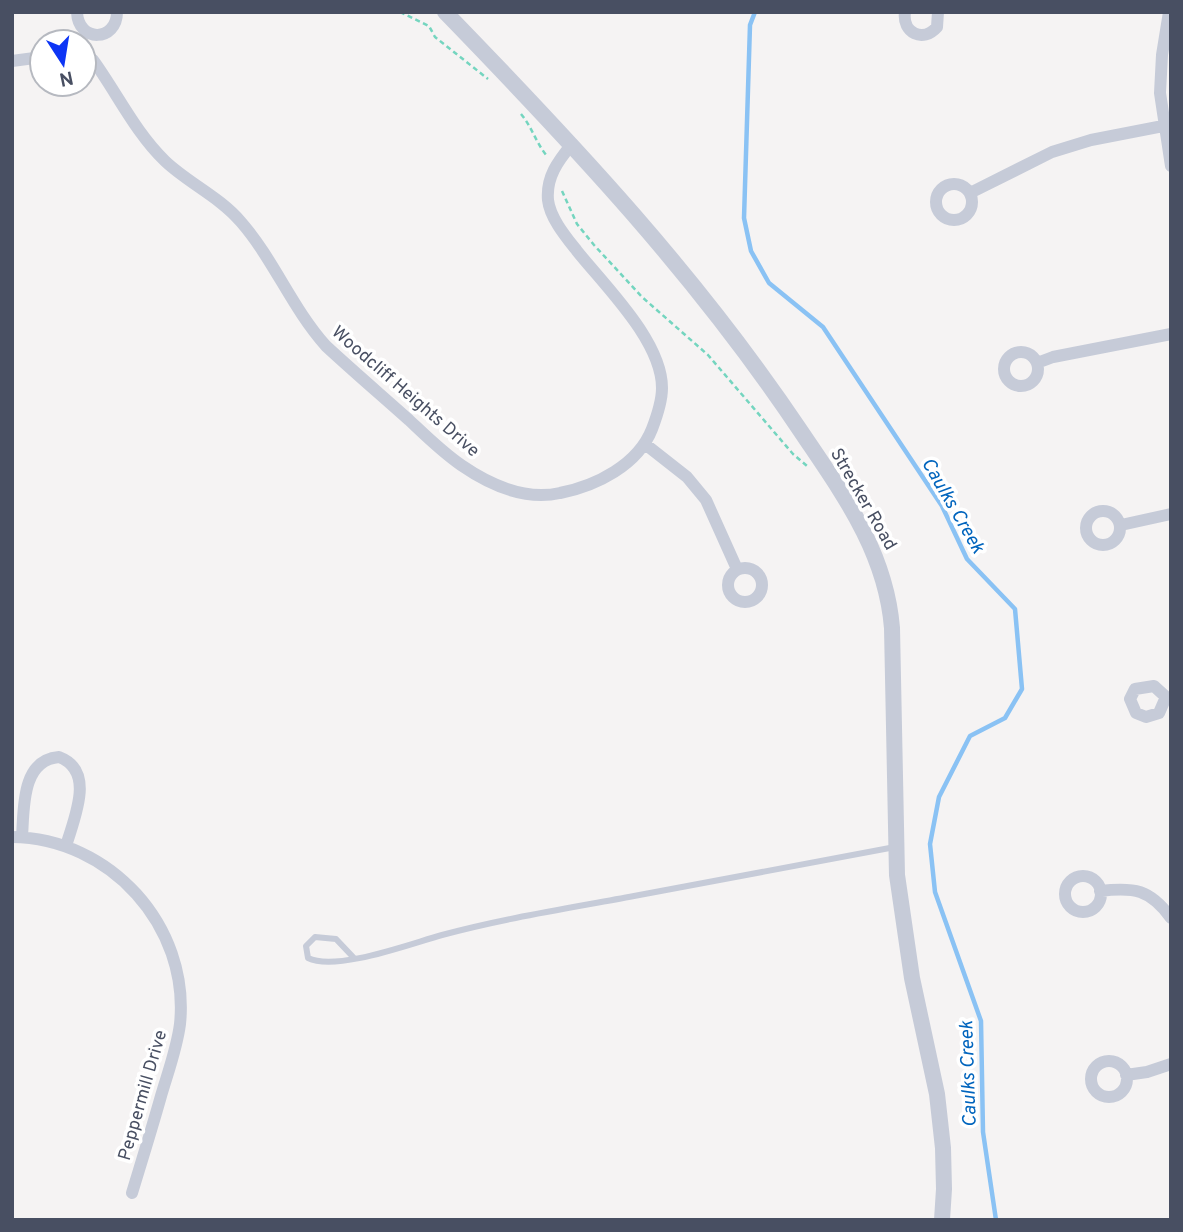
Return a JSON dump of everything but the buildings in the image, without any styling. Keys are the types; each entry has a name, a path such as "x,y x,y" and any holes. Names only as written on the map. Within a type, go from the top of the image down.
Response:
{"street":[{"path":"98,35 111,29 115,24 117,12"},
{"name":"Strecker Road","path":"445,12 572,144 674,261 746,352 827,470 870,543 880,566 889,600 895,847 912,978 938,1107 943,1148 942,1220"},
{"path":"905,12 907,28 922,36 933,32 937,27 938,12"},
{"path":"1169,12 1162,55 1160,93 1171,166"},
{"name":"Woodcliff Heights Drive","path":"98,68 134,123 164,160 240,220 271,262 310,328 326,346 459,464 506,490 528,494 552,495 577,489 604,478 626,463 645,444 658,413 662,387 655,356 643,333 558,224 548,202 553,170 572,144"},
{"path":"970,193 1052,152 1091,140 1163,126"},
{"path":"1037,363 1053,357 1171,334"},
{"path":"645,444 687,477 706,500 737,569"},
{"path":"1121,525 1171,514"},
{"name":"Peppermill Drive","path":"66,846 81,780 74,766 59,757 43,761 33,770 17,837 66,846 100,863 120,877 143,900 167,941 179,984 179,1025 173,1058 132,1193"},
{"path":"1100,891 1130,889 1143,892 1157,901 1171,918"},
{"path":"1126,1075 1171,1064"}],"lane":[{"path":"355,958 336,939 315,937 306,946 308,958 315,961 355,958 388,952 440,935 536,914 895,847"}],"path":[{"path":"400,12 429,26 435,37 489,80"},
{"path":"518,111 532,128 577,223 594,245 642,297 708,355 802,464 827,470"}],"waterway":[{"name":"Caulks Creek","path":"755,12 750,25 744,218 751,251 769,283 823,327 942,506 967,559 1015,609 1022,689 1005,718 970,736 939,797 930,844 935,892 981,1021 983,1132 996,1220"}]}
